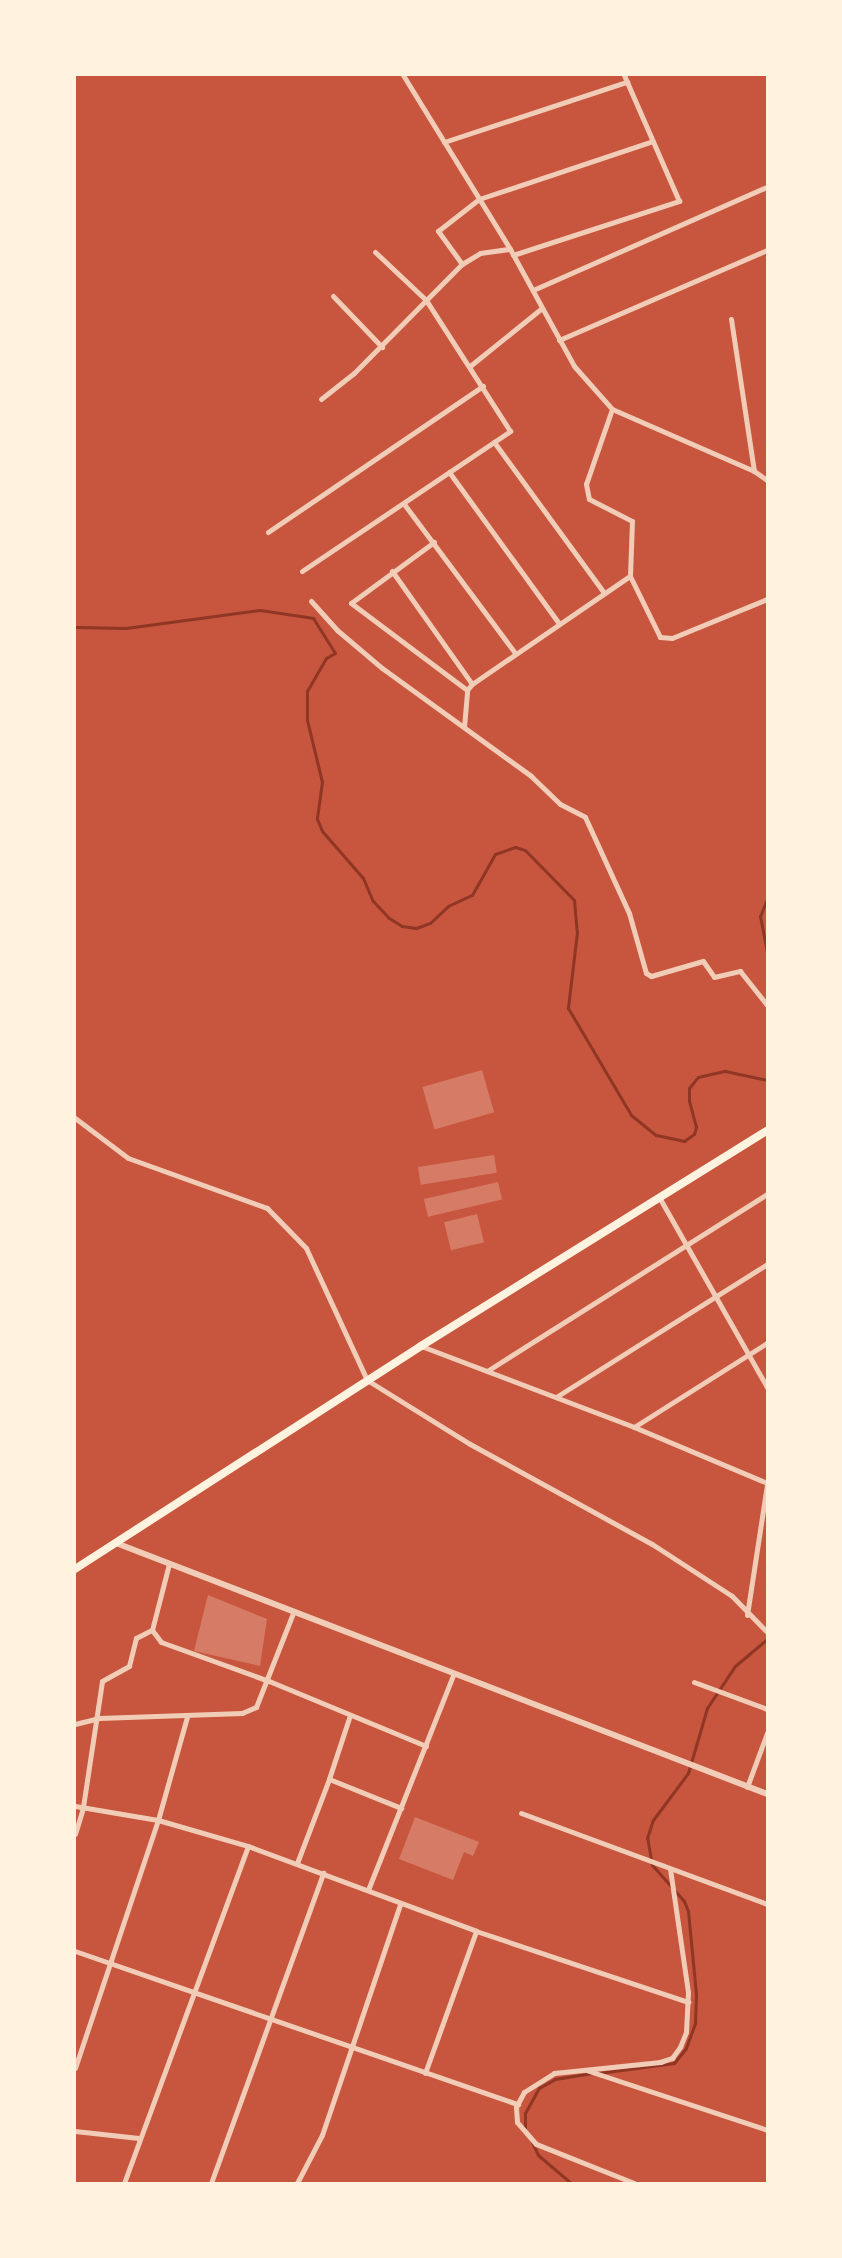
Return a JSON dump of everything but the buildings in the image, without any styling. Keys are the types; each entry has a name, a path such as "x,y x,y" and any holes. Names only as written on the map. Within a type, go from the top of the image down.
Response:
{"highway":[{"path":"75,1569 367,1380 767,1131"}],"street":[{"path":"403,75 510,249 574,366 612,409 754,471 767,480"},
{"path":"513,255 679,201 624,75"},
{"path":"444,142 627,82"},
{"path":"462,264 438,231 479,199 653,141"},
{"path":"532,290 767,188"},
{"path":"321,399 382,346 462,264 480,253 510,249"},
{"path":"559,340 767,250"},
{"path":"302,571 510,431 426,300 375,252"},
{"path":"333,296 382,346"},
{"path":"470,366 542,308"},
{"path":"732,319 754,471"},
{"path":"268,532 483,386"},
{"path":"612,409 586,484 589,500 632,521 630,576 658,635 665,639 767,599"},
{"path":"494,442 604,593"},
{"path":"449,472 558,622"},
{"path":"404,504 515,653"},
{"path":"434,542 351,603 467,690"},
{"path":"392,572 472,684"},
{"path":"464,727 467,690 472,684 558,622 630,576"},
{"path":"311,601 337,630 382,668 531,776 560,804 585,817 629,913 646,973 651,976 703,961 714,977 740,970 767,1005"},
{"path":"75,1118 128,1158 267,1208 306,1248 367,1380 470,1444 652,1544 732,1596 747,1615 767,1632"},
{"path":"487,1371 767,1194"},
{"path":"659,1197 713,1298 767,1387"},
{"path":"556,1397 767,1264"},
{"path":"634,1427 767,1342"},
{"path":"421,1346 634,1427 767,1484 747,1615"},
{"path":"116,1543 767,1794"},
{"path":"75,1834 83,1807 99,1718 102,1681 129,1666 136,1638 152,1630 169,1564"},
{"path":"75,1724 99,1718 187,1717 242,1713 256,1707 269,1681 293,1613"},
{"path":"152,1630 161,1642 269,1681 426,1746"},
{"path":"368,1890 454,1673"},
{"path":"694,1682 767,1709"},
{"path":"297,1863 329,1779 350,1714"},
{"path":"75,2068 108,1962 158,1820 187,1717"},
{"path":"747,1787 767,1733"},
{"path":"329,1779 401,1808"},
{"path":"75,1806 158,1820 248,1846 476,1931 688,2002"},
{"path":"521,1813 767,1904"},
{"path":"124,2183 248,1846"},
{"path":"634,2183 536,2144 517,2122 518,2104 524,2091 535,2082 554,2073 672,2058 686,2032 688,2002 670,1869"},
{"path":"212,2183 323,1873"},
{"path":"297,2183 322,2135 400,1904"},
{"path":"425,2073 476,1931"},
{"path":"75,1951 271,2016 425,2073 518,2104"},
{"path":"583,2069 767,2130"},
{"path":"75,2131 139,2138"}],"waterway":[{"path":"75,627 126,628 260,610 313,618 335,653 326,658 307,691 307,720 322,782 317,819 322,831 363,878 373,901 389,918 402,926 416,928 430,923 448,906 472,895 495,854 515,847 525,850 574,900 577,932 568,1008 631,1115 656,1135 684,1141 694,1134 696,1127 689,1100 689,1088 698,1077 725,1071 767,1080"},
{"path":"767,899 760,916 767,952"},
{"path":"599,2073 674,2063 686,2048 695,2023 696,1994 688,1911 684,1901 652,1865 647,1838 653,1820 688,1773 707,1708 735,1666 767,1639"},
{"path":"525,2128 525,2113 539,2088 555,2079 593,2073"},
{"path":"532,2142 538,2155 571,2183"}]}
